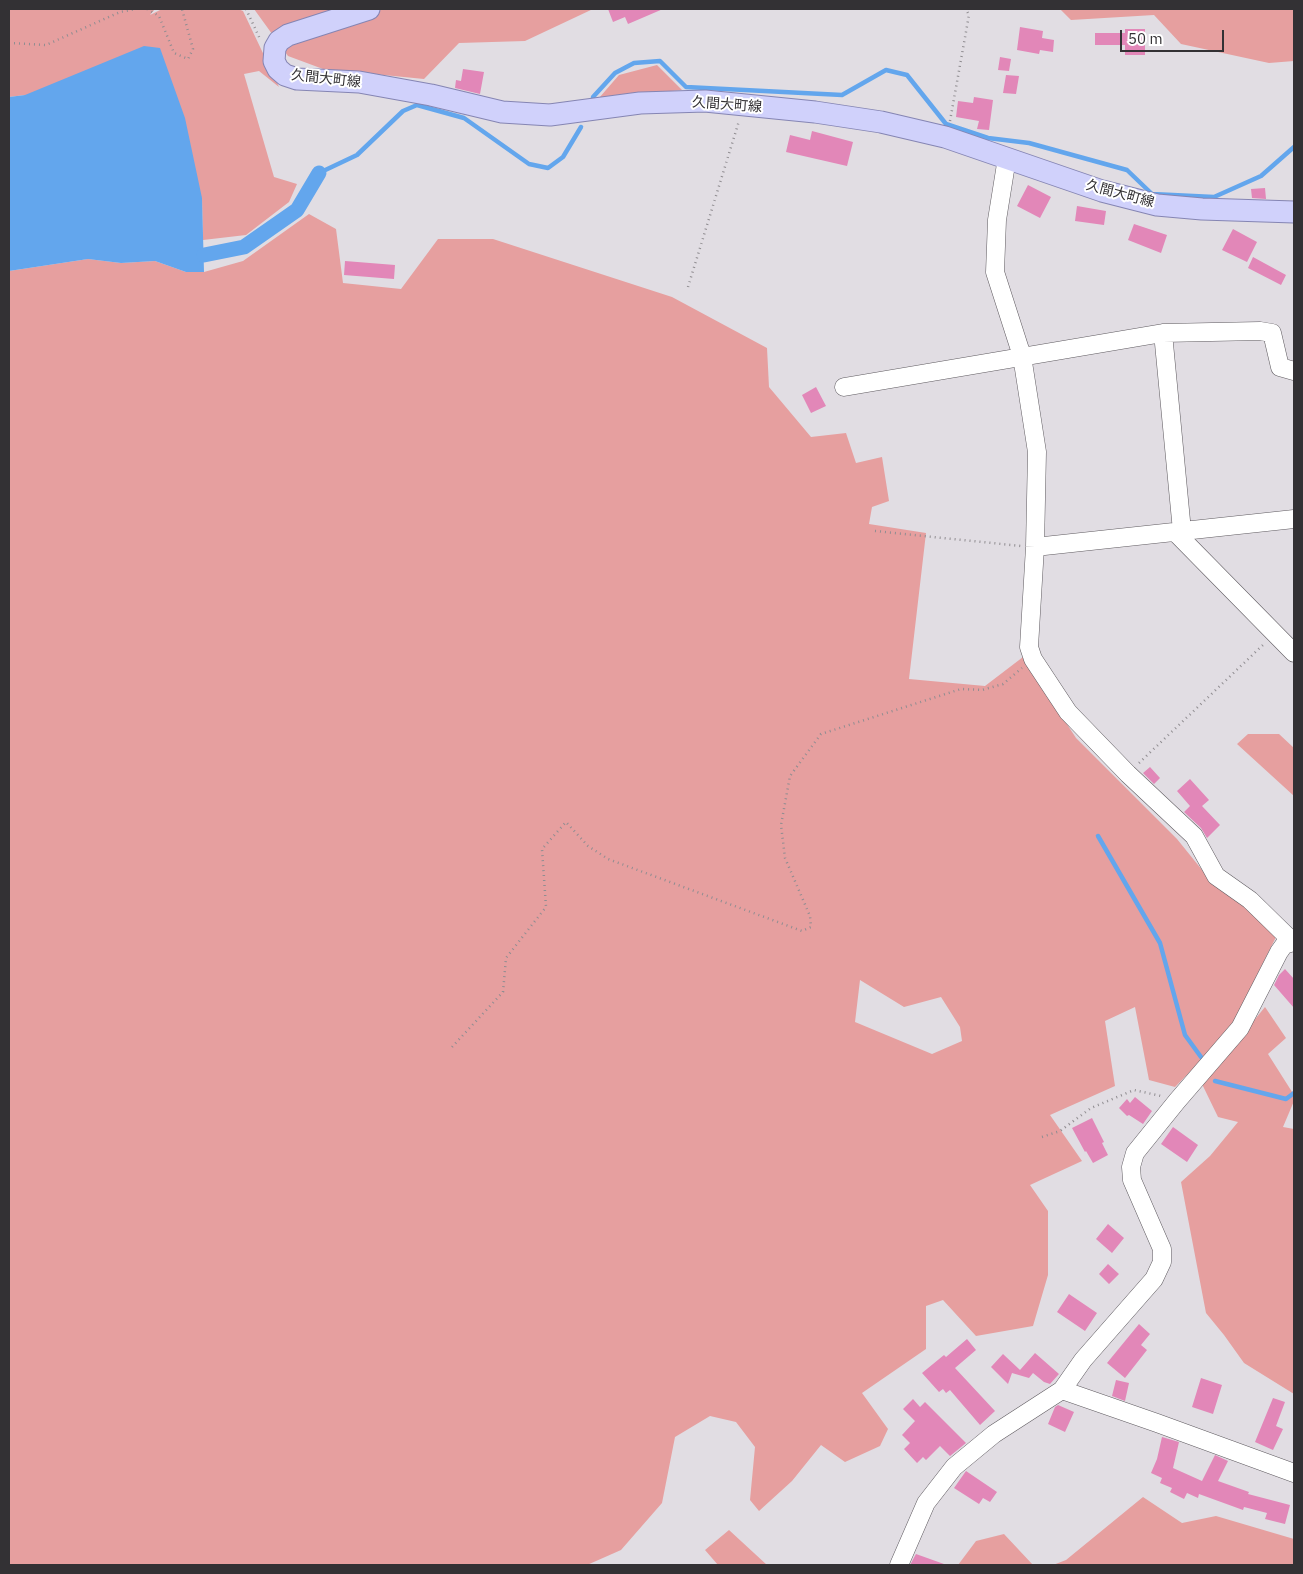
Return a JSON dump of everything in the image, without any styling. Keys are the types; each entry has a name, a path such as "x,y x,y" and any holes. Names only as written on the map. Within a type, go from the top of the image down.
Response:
{"main road":[{"name":"久間大町線","path":"369,9 288,35 279,40 275,48 274,61 278,70 285,75 297,79 359,82 431,95 502,112 550,115 640,104 705,101 815,112 881,122 945,137 1102,192 1158,205 1202,209 1294,212"}],"street":[{"path":"899,1565 926,1503 954,1467 994,1434 1062,1390 1083,1360 1154,1279 1162,1262 1162,1250 1132,1180 1131,1167 1136,1153 1177,1101 1240,1028 1279,952 1284,945 1294,942 1250,900 1216,876 1194,836 1128,774 1068,712 1033,660 1029,648 1035,547 1037,452 1022,356 995,272 997,220 1006,158"},
{"path":"844,386 1163,333 1260,331 1272,333 1280,367 1294,371"},
{"path":"1163,333 1178,532 1294,652"},
{"path":"1035,547 1294,519"},
{"path":"1062,1390 1157,1422 1294,1473"}],"path":[{"path":"9,43 46,45 120,12 136,9"},
{"path":"147,9 159,16 174,53 188,59 193,50 182,9"},
{"path":"246,9 266,53 274,61"},
{"path":"951,117 969,15 966,9"},
{"path":"688,287 744,105"},
{"path":"875,531 1035,547"},
{"path":"1128,774 1276,634"},
{"path":"452,1047 503,992 506,958 546,907 542,849 566,822 588,846 608,859 802,931 811,927 810,916 785,858 781,825 790,776 821,734 961,689 982,690 1002,684 1033,660"},
{"path":"1042,1138 1060,1131 1091,1108 1134,1090 1177,1101"}],"shaded area":[{"path":"9,9 155,9 150,15 162,9 238,9 243,11 279,87 259,71 244,74 274,177 297,184 289,202 246,235 203,240 202,198 25,95 9,97"},
{"path":"254,9 593,9 525,41 459,43 424,79 323,69 288,56"},
{"path":"1060,9 1294,9 1294,61 1269,63 1181,44 1154,15 1071,20"},
{"path":"657,65 682,90 599,98 619,75"},
{"path":"309,214 336,229 343,283 401,289 438,239 493,239 672,297 767,348 769,387 811,437 846,433 856,463 882,457 889,501 872,507 869,524 926,533 909,679 985,686 1023,657 1076,738 1177,839 1211,881 1278,933 1228,1033 1175,1087 1149,1080 1135,1007 1105,1021 1115,1086 1050,1115 1082,1161 1030,1185 1048,1211 1048,1275 1033,1326 976,1336 943,1300 926,1306 926,1349 862,1393 888,1429 880,1446 845,1462 821,1445 792,1481 759,1511 750,1500 755,1447 736,1422 710,1416 675,1437 662,1503 621,1550 587,1565 9,1565 9,271 88,259 121,263 155,261 186,272 204,272 243,261","holes":["860,980 904,1007 941,997 960,1027 962,1041 932,1054 855,1022"]},
{"path":"1248,734 1279,734 1294,748 1294,796 1237,744"},
{"path":"1265,1007 1286,1038 1268,1054 1294,1095 1294,1101 1283,1127 1294,1129 1294,1394 1244,1363 1206,1313 1181,1182 1210,1156 1238,1122 1218,1117 1202,1084"},
{"path":"1143,1497 1182,1523 1216,1516 1294,1539 1294,1565 1053,1565 1066,1560"},
{"path":"729,1530 767,1565 718,1565 705,1550"},
{"path":"1004,1534 1033,1565 958,1565 976,1541"}],"water":[{"path":"144,46 160,48 185,118 202,198 204,272 186,272 155,261 121,263 88,259 9,271 9,97 25,95"}],"building":[{"path":"608,9 663,9 628,24 625,17 613,22"},
{"path":"1020,27 1043,31 1042,38 1054,40 1053,52 1040,50 1039,54 1017,50"},
{"path":"1125,29 1145,29 1145,55 1125,55 1125,45 1095,45 1095,33 1125,33"},
{"path":"1000,57 1011,59 1009,71 998,70"},
{"path":"463,69 484,72 480,94 455,88 456,80 461,81"},
{"path":"1006,75 1019,76 1016,94 1003,93"},
{"path":"974,97 993,100 989,130 977,129 979,121 956,117 958,101 973,103"},
{"path":"812,131 853,142 847,166 786,152 790,135 810,140"},
{"path":"1028,185 1051,197 1040,218 1017,206"},
{"path":"1265,188 1266,199 1252,198 1251,189"},
{"path":"1077,206 1106,211 1104,225 1075,221"},
{"path":"1134,224 1167,235 1161,253 1128,240"},
{"path":"1233,229 1257,242 1247,262 1222,250"},
{"path":"1253,257 1286,275 1281,285 1248,268"},
{"path":"345,261 395,265 394,279 344,275"},
{"path":"816,387 826,406 811,413 802,395"},
{"path":"1150,767 1160,778 1154,784 1143,773"},
{"path":"1190,779 1209,800 1202,806 1220,825 1207,838 1201,828 1184,812 1190,806 1177,791"},
{"path":"1285,969 1294,979 1294,1008 1274,985 1279,975"},
{"path":"1135,1097 1152,1111 1143,1124 1129,1115 1127,1116 1119,1108 1127,1099 1130,1103"},
{"path":"1092,1118 1108,1155 1093,1163 1072,1128"},
{"path":"1173,1127 1198,1145 1187,1162 1161,1144"},
{"path":"1108,1224 1124,1238 1112,1253 1096,1239"},
{"path":"1108,1264 1119,1274 1109,1284 1099,1274"},
{"path":"1069,1294 1097,1313 1085,1331 1057,1312"},
{"path":"1139,1324 1150,1334 1141,1345 1147,1350 1125,1378 1107,1363"},
{"path":"967,1339 976,1350 955,1368 995,1411 980,1425 950,1390 946,1393 943,1389 939,1392 922,1373 944,1355 946,1357"},
{"path":"1035,1353 1059,1374 1050,1384 1044,1382 1033,1373 1029,1378 1012,1373 1008,1384 991,1367 1003,1354 1020,1370"},
{"path":"1201,1378 1222,1385 1213,1414 1192,1407"},
{"path":"1116,1380 1129,1383 1125,1401 1112,1396"},
{"path":"1273,1398 1285,1402 1276,1426 1283,1429 1273,1450 1255,1442"},
{"path":"913,1399 920,1407 925,1402 966,1443 950,1456 940,1446 926,1460 923,1457 917,1463 904,1449 910,1443 902,1435 915,1421 903,1409"},
{"path":"1058,1405 1074,1412 1065,1432 1048,1424 1055,1407"},
{"path":"1162,1437 1179,1442 1173,1468 1202,1481 1215,1455 1228,1461 1218,1481 1249,1492 1248,1494 1290,1505 1285,1524 1265,1519 1267,1513 1244,1507 1243,1510 1199,1494 1198,1498 1187,1493 1184,1499 1170,1492 1172,1488 1160,1483 1162,1478 1151,1473 1157,1459"},
{"path":"966,1471 997,1492 990,1502 983,1498 979,1504 954,1488"},
{"path":"916,1554 944,1564 944,1565 910,1565"}],"waterway":[{"path":"593,97 615,73 634,63 660,61 686,87 842,95 886,70 907,75 946,124 988,138 1029,143 1127,170 1152,194 1214,197 1261,176 1294,147"},
{"path":"319,173 357,155 403,111 417,105 464,118 529,164 548,168 563,157 581,127"},
{"path":"204,255 244,247 297,210 319,173"},
{"path":"1098,836 1160,943 1185,1035 1201,1057"},
{"path":"1215,1081 1286,1099 1294,1093"}]}
